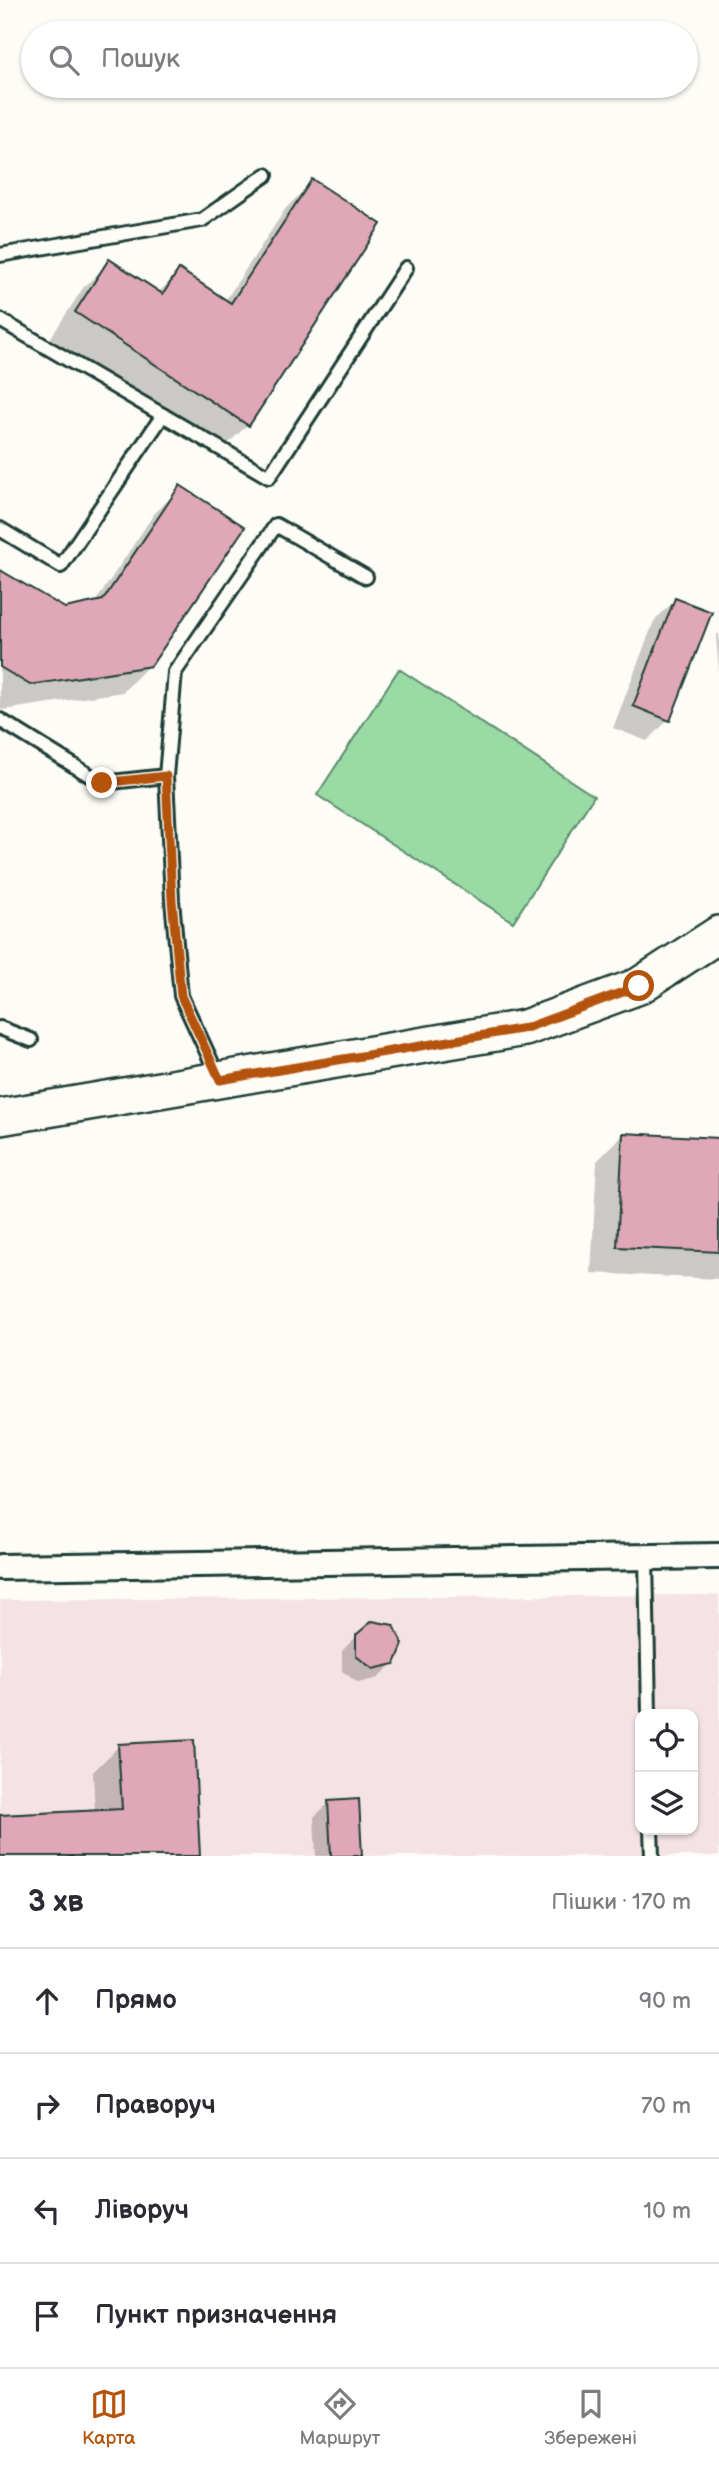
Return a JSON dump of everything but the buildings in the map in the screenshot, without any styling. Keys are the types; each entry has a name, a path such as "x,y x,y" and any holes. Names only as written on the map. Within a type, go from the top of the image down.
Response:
{"main road":[{"path":"0,1117 526,1028 639,986 719,934"}],"street":[{"path":"0,1567 719,1556"}],"lane":[{"path":"0,255 202,220 266,175"},
{"path":"0,320 269,477 406,268"},
{"path":"0,530 61,566 163,415"},
{"path":"220,1080 181,996 172,900 166,776 176,672 276,525 366,577"},
{"path":"0,720 102,783 166,776"},
{"path":"0,1028 31,1041"},
{"path":"646,1557 649,1709"},
{"path":"651,1835 652,1856"}],"shaded area":[{"path":"719,1595 719,1856 0,1856 0,1600"}],"green space":[{"path":"399,669 594,796 513,922 317,795"}],"route":[{"path":"102,783 166,776 172,900 181,996 220,1080 526,1028 639,986"}]}
